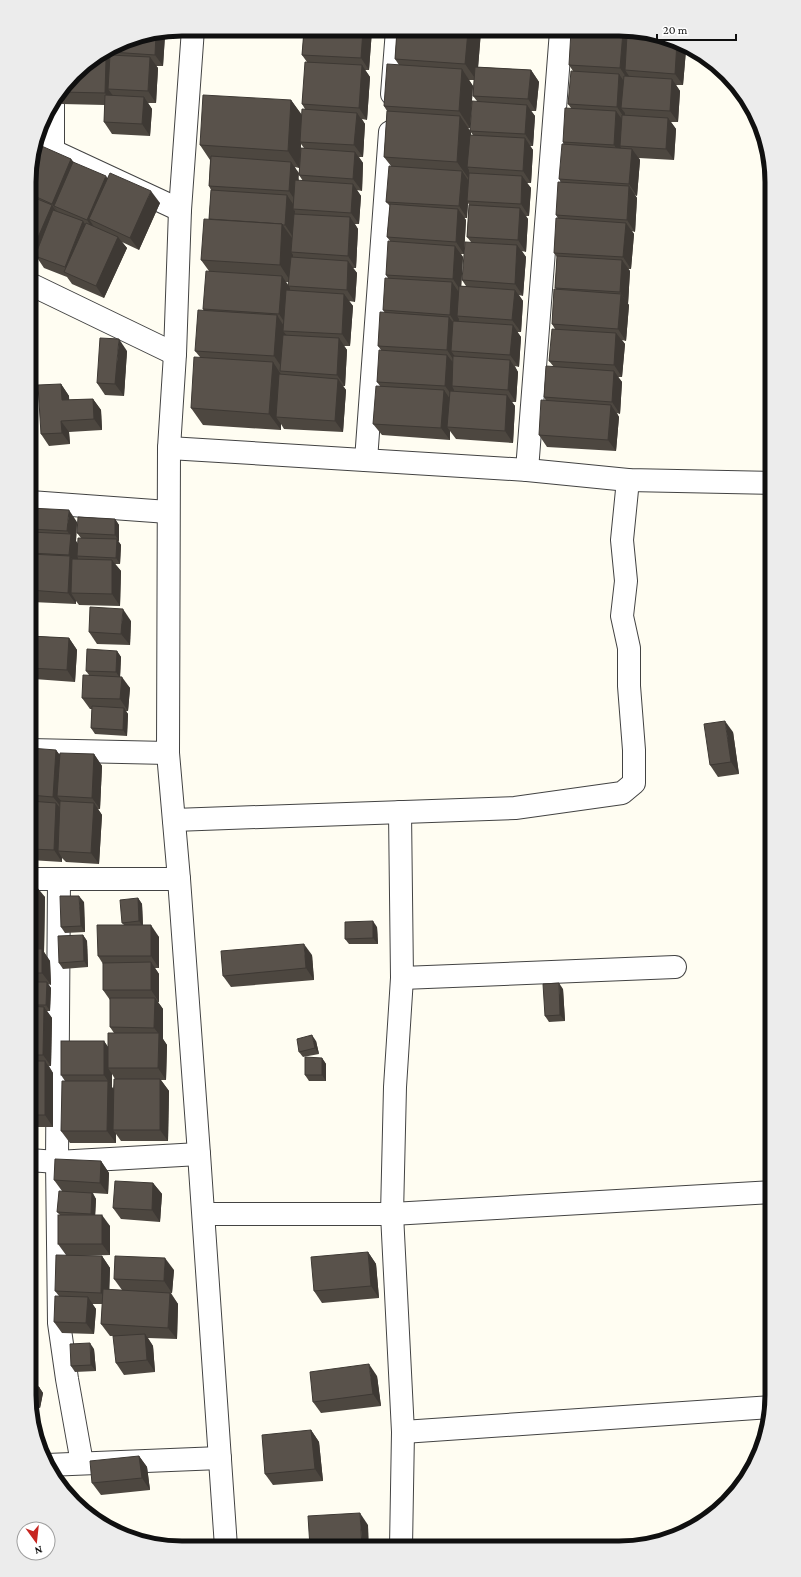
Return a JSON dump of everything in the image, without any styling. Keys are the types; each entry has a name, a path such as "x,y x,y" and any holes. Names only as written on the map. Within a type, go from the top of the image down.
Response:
{"street":[{"path":"192,36 180,210 175,354 169,448 168,753 180,879 226,1541"},
{"path":"366,460 397,36"},
{"path":"527,470 561,36"},
{"path":"49,121 44,147 180,210"},
{"path":"36,287 175,354"},
{"path":"169,448 527,470 628,480 765,483"},
{"path":"174,820 515,808 622,793 634,783 634,750 629,686 629,648 622,616 626,581 622,540 628,480"},
{"path":"36,502 168,512"},
{"path":"36,750 168,753"},
{"path":"400,812 402,978 396,1087 392,1214 403,1432 401,1541"},
{"path":"36,879 180,879"},
{"path":"59,879 57,1162 59,1323 82,1463"},
{"path":"402,978 675,967"},
{"path":"36,1160 57,1162 200,1154"},
{"path":"204,1214 392,1214 765,1192"},
{"path":"403,1432 765,1407"},
{"path":"54,1465 220,1458"}],"building":[{"path":"304,36 363,36 361,58 302,55"},
{"path":"397,36 468,36 465,64 395,59"},
{"path":"571,36 623,36 620,68 569,65"},
{"path":"627,36 657,41 677,48 675,74 625,70"},
{"path":"156,38 155,55 115,52 126,47"},
{"path":"110,55 150,57 148,91 108,89"},
{"path":"103,60 106,60 105,93 67,92 93,66"},
{"path":"305,62 362,65 359,108 302,104"},
{"path":"387,64 462,69 459,111 384,106"},
{"path":"475,67 531,70 528,99 473,96"},
{"path":"571,71 619,74 617,107 568,104"},
{"path":"624,76 672,79 670,111 621,108"},
{"path":"105,95 144,97 142,124 104,122"},
{"path":"203,95 291,100 288,151 200,145"},
{"path":"472,101 527,105 525,134 470,131"},
{"path":"565,108 616,111 614,145 563,142"},
{"path":"302,109 357,113 354,145 300,142"},
{"path":"387,111 460,116 457,162 384,157"},
{"path":"622,115 668,118 666,149 620,146"},
{"path":"470,135 525,138 523,171 467,167"},
{"path":"562,144 632,149 629,184 559,179"},
{"path":"41,146 71,159 52,204 36,197 36,172"},
{"path":"301,148 355,152 353,179 299,175"},
{"path":"211,156 291,162 289,191 209,186"},
{"path":"73,162 106,176 87,220 54,206"},
{"path":"389,166 462,171 459,206 386,202"},
{"path":"110,173 151,191 130,238 89,219"},
{"path":"469,173 522,176 521,204 467,201"},
{"path":"295,180 353,184 351,213 293,209"},
{"path":"558,182 629,186 627,220 556,215"},
{"path":"211,190 287,195 285,225 209,219"},
{"path":"36,198 52,205 36,242"},
{"path":"390,204 458,209 456,242 387,237"},
{"path":"469,205 520,208 518,240 467,237"},
{"path":"53,210 83,221 65,267 36,256"},
{"path":"294,214 350,217 348,256 291,252"},
{"path":"556,218 626,223 623,257 554,253"},
{"path":"204,219 282,224 280,265 201,260"},
{"path":"86,223 118,237 96,286 64,272"},
{"path":"388,241 455,246 453,279 386,275"},
{"path":"465,242 517,245 515,284 462,280"},
{"path":"557,256 622,260 620,292 555,288"},
{"path":"291,257 348,261 347,290 288,286"},
{"path":"206,271 282,276 279,314 203,309"},
{"path":"385,278 452,282 450,315 383,310"},
{"path":"459,286 515,290 512,320 457,316"},
{"path":"554,289 621,294 618,329 552,324"},
{"path":"286,290 344,294 342,334 283,331"},
{"path":"198,310 277,315 274,356 195,351"},
{"path":"380,312 449,317 447,350 378,346"},
{"path":"453,321 513,325 510,355 451,351"},
{"path":"552,329 616,333 614,365 549,361"},
{"path":"283,335 339,338 337,375 280,371"},
{"path":"100,338 119,339 115,384 97,383"},
{"path":"379,350 447,355 445,386 377,382"},
{"path":"453,356 510,360 508,390 452,386"},
{"path":"194,357 273,362 269,414 191,408"},
{"path":"546,366 614,371 612,402 544,397"},
{"path":"279,374 338,379 335,421 276,417"},
{"path":"61,384 62,400 93,399 94,419 61,421 62,433 41,434 38,385"},
{"path":"376,386 444,390 441,428 373,424"},
{"path":"450,391 507,395 505,431 447,427"},
{"path":"541,400 611,405 608,440 539,435"},
{"path":"36,508 69,510 67,531 36,529"},
{"path":"78,517 115,519 115,535 77,533"},
{"path":"36,532 71,534 69,555 36,553"},
{"path":"78,538 117,539 116,558 77,556"},
{"path":"36,554 70,556 68,593 36,590"},
{"path":"72,559 112,560 112,594 71,593"},
{"path":"90,607 123,609 121,634 89,632"},
{"path":"36,636 69,638 67,670 36,668"},
{"path":"87,649 117,651 116,672 86,671"},
{"path":"83,675 122,677 120,699 82,698"},
{"path":"92,706 124,708 123,730 91,728"},
{"path":"725,721 731,762 710,765 704,724"},
{"path":"36,748 56,750 53,797 36,796"},
{"path":"60,753 94,754 92,798 57,796"},
{"path":"36,801 56,803 54,850 36,849"},
{"path":"60,801 94,803 91,853 58,851"},
{"path":"60,896 79,896 81,926 61,927"},
{"path":"138,898 139,921 122,923 120,900"},
{"path":"373,921 373,938 345,939 345,922"},
{"path":"97,925 151,925 151,956 98,956"},
{"path":"83,935 84,961 59,963 58,936"},
{"path":"304,944 306,968 223,976 221,951"},
{"path":"36,949 42,949 42,973 36,973"},
{"path":"151,962 151,990 103,990 103,963"},
{"path":"36,982 47,982 46,1005 36,1005"},
{"path":"559,983 560,1015 545,1016 543,984"},
{"path":"110,998 155,998 154,1028 110,1027"},
{"path":"36,1006 44,1007 43,1055 36,1055"},
{"path":"108,1033 159,1033 158,1068 108,1068"},
{"path":"312,1035 315,1048 299,1052 297,1039"},
{"path":"61,1041 104,1041 104,1075 61,1075"},
{"path":"305,1057 322,1058 322,1075 305,1075"},
{"path":"36,1061 45,1061 45,1115 36,1115"},
{"path":"114,1079 160,1079 160,1130 113,1130"},
{"path":"62,1081 108,1081 107,1131 61,1131"},
{"path":"55,1159 101,1161 100,1183 54,1180"},
{"path":"115,1181 153,1183 152,1210 113,1208"},
{"path":"59,1191 92,1193 91,1214 57,1212"},
{"path":"58,1215 102,1215 102,1244 58,1244"},
{"path":"368,1252 371,1286 314,1291 311,1257"},
{"path":"56,1255 102,1256 101,1293 55,1291"},
{"path":"115,1256 165,1258 164,1281 114,1279"},
{"path":"103,1289 170,1293 168,1328 101,1324"},
{"path":"55,1296 88,1297 86,1323 54,1322"},
{"path":"145,1334 147,1360 116,1363 113,1336"},
{"path":"90,1343 91,1365 71,1366 70,1344"},
{"path":"369,1364 373,1394 313,1402 310,1372"},
{"path":"36,1386 39,1387 36,1402"},
{"path":"311,1430 315,1469 265,1474 262,1435"},
{"path":"139,1456 142,1478 92,1483 90,1461"},
{"path":"360,1513 362,1541 310,1541 308,1516"}]}
